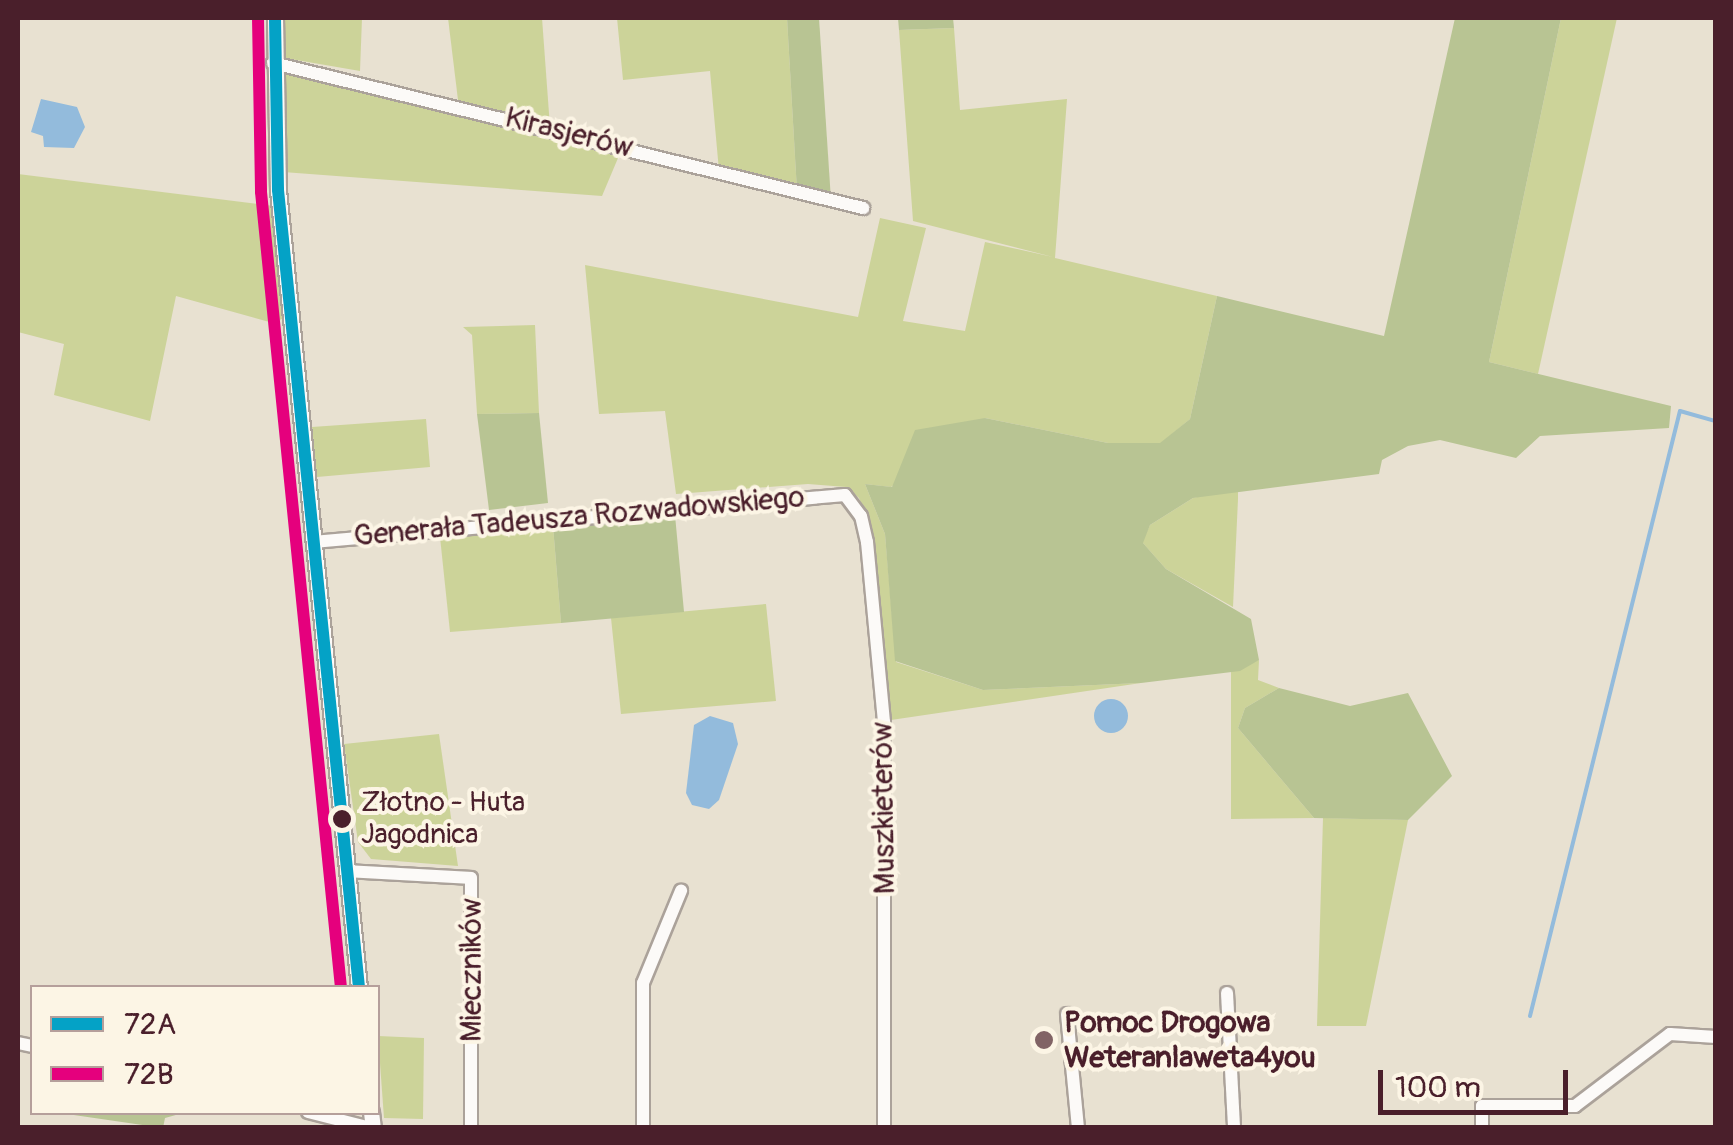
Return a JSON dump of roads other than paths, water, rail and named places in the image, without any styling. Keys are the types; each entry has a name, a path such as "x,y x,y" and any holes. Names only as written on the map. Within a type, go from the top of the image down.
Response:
{"street":[{"path":"274,18 278,190 359,985"},
{"name":"Kirasjerów","path":"273,63 863,208"},
{"name":"Generała Tadeusza Rozwadowskiego","path":"313,542 845,494"},
{"name":"Muszkieterów","path":"845,494 861,516 867,542 884,722 884,1128"},
{"name":"Mieczników","path":"347,872 472,878 471,1128"},
{"path":"643,1128 644,984 681,891"},
{"path":"1227,992 1234,1128"},
{"path":"1066,1014 1078,1128"},
{"path":"1482,1128 1482,1106 1575,1106 1670,1034 1716,1037"},
{"path":"320,1115 372,1128"}],"water":[{"path":"41,99 77,107 85,127 74,148 44,147 43,136 31,132"},
{"path":"1111,699 1123,704 1128,716 1123,728 1111,733 1099,728 1094,716 1099,704"},
{"path":"710,716 733,723 738,744 719,800 709,809 692,805 686,793 694,725"}],"waterway":[{"path":"1530,1016 1680,411 1716,421"}],"place":[{"name":"Złotno - Huta Jagodnica","path":"342,819"},
{"name":"Pomoc Drogowa Weteranlaweta4you","path":"1044,1040"}]}
